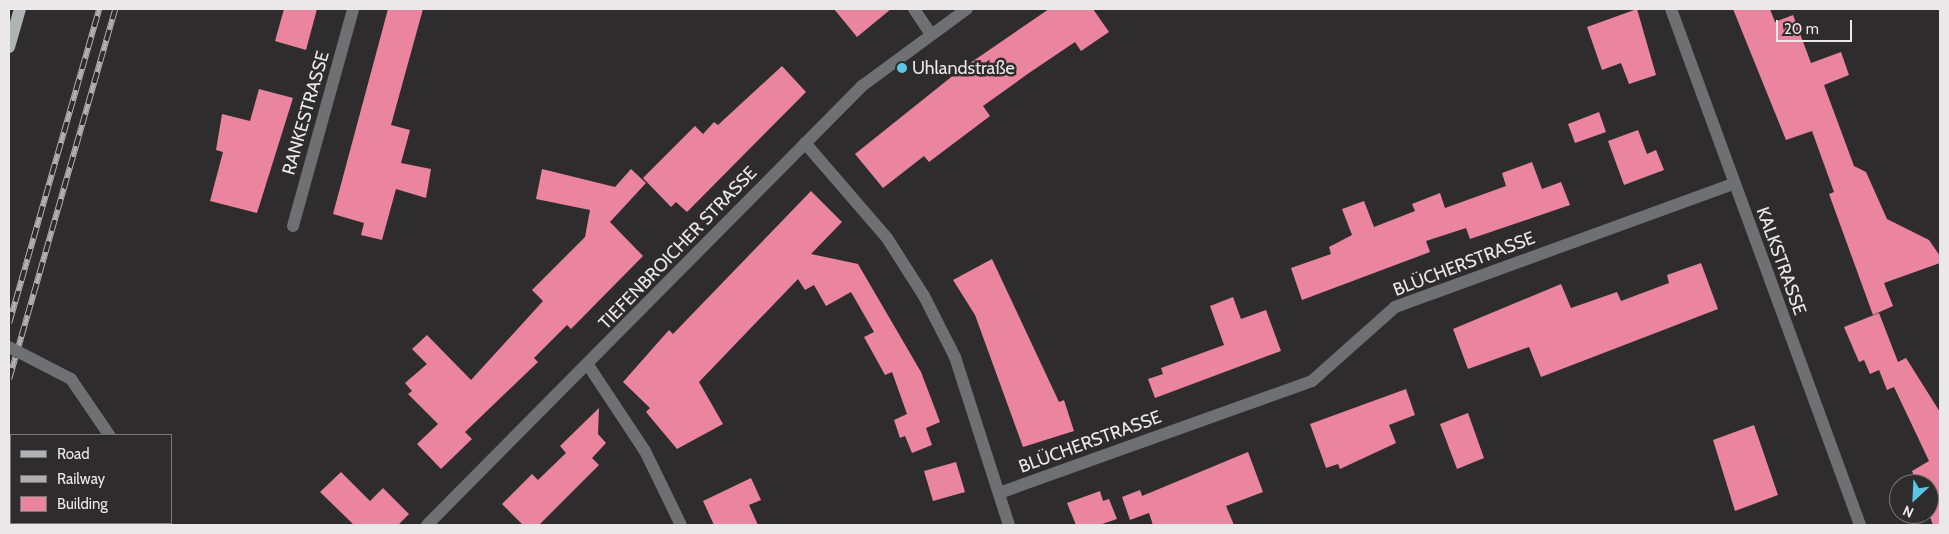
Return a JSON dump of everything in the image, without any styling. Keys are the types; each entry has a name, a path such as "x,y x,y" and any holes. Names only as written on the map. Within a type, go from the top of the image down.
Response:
{"main road":[{"path":"9,47 17,9"}],"street":[{"name":"RANKESTRASSE","path":"293,226 353,9"},
{"path":"914,9 930,34"},
{"name":"TIEFENBROICHER STRASSE","path":"427,525 588,366 862,86 930,34 967,9"},
{"name":"KALKSTRASSE","path":"1671,9 1733,184 1860,525"},
{"path":"805,143 887,238 924,296 955,357 1002,492 1009,525"},
{"name":"BLÜCHERSTRASSE","path":"1002,492 1312,381 1395,307 1733,184"},
{"path":"9,347 71,379 108,434"},
{"path":"588,366 645,452 682,525"}],"building":[{"path":"284,9 317,9 306,50 275,41"},
{"path":"388,9 423,9 391,125 410,130 401,163 431,169 426,198 396,189 382,240 361,235 364,223 333,214"},
{"path":"834,9 891,9 857,37"},
{"path":"1049,9 1093,9 1109,32 1081,51 1075,42 1029,73 983,106 990,116 929,162 924,156 883,188 855,154 960,70"},
{"path":"1637,9 1656,75 1629,84 1621,63 1602,70 1587,27"},
{"path":"1733,9 1770,9 1775,22 1793,15 1811,63 1841,52 1849,75 1824,85 1854,166 1866,172 1887,219 1929,240 1940,256 1940,263 1884,283 1893,306 1873,315 1829,194 1834,192 1812,131 1786,140"},
{"path":"782,66 806,92 687,212 676,202 671,207 643,178 695,126 703,134 714,122 718,125"},
{"path":"259,89 293,98 257,213 210,201 223,152 216,150 222,114 250,121"},
{"path":"1599,112 1606,132 1575,143 1568,124"},
{"path":"1638,130 1647,154 1656,150 1664,170 1624,185 1608,141"},
{"path":"1532,162 1542,189 1561,182 1570,205 1470,239 1466,228 1426,241 1430,252 1302,300 1291,268 1331,254 1329,247 1352,235 1342,209 1364,201 1374,227 1415,211 1412,204 1440,193 1445,208 1506,186 1502,173"},
{"path":"542,169 615,187 631,169 646,183 610,222 643,256 571,329 567,325 534,358 538,362 465,432 472,439 441,469 417,444 438,424 408,394 412,391 405,383 427,364 412,349 427,335 471,380 543,301 532,290 585,237 590,210 536,199"},
{"path":"811,191 842,222 811,254 858,264 921,372 940,422 926,428 932,445 912,453 905,436 900,438 894,420 907,414 892,372 885,375 864,337 874,332 851,292 826,306 814,285 805,290 798,279 699,382 723,424 677,449 646,412 650,408 623,382 669,330 673,334"},
{"path":"992,259 1059,402 1064,400 1074,431 1023,447 975,315 953,280"},
{"path":"1701,263 1718,309 1541,377 1529,347 1468,369 1453,329 1561,284 1571,308 1617,292 1621,301 1669,283 1667,275"},
{"path":"1233,297 1241,319 1266,310 1281,351 1155,398 1148,379 1163,374 1161,368 1224,345 1210,306"},
{"path":"1879,313 1898,362 1906,358 1940,412 1940,525 1933,524 1939,524 1939,474 1913,474 1912,471 1929,461 1894,387 1887,390 1879,370 1870,374 1864,360 1859,362 1844,327"},
{"path":"1406,389 1415,415 1389,425 1396,443 1340,469 1338,464 1326,468 1310,424"},
{"path":"599,408 598,434 606,443 592,458 599,465 539,525 523,525 502,504 532,474 538,480 566,453 560,446"},
{"path":"1468,413 1484,458 1457,469 1440,424"},
{"path":"1754,425 1778,495 1735,511 1713,440"},
{"path":"1248,452 1263,492 1226,506 1234,525 1153,525 1149,513 1130,520 1122,497 1140,490 1142,496"},
{"path":"956,462 965,492 933,501 924,471"},
{"path":"341,472 370,501 383,488 409,514 398,525 354,525 320,492"},
{"path":"751,478 761,500 749,505 758,525 714,525 703,501"},
{"path":"1100,491 1103,501 1109,499 1117,519 1099,525 1076,525 1067,503"}],"railway":[{"path":"9,323 99,9"},
{"path":"9,379 115,9"}],"place":[{"name":"Uhlandstraße","path":"902,68"}]}
